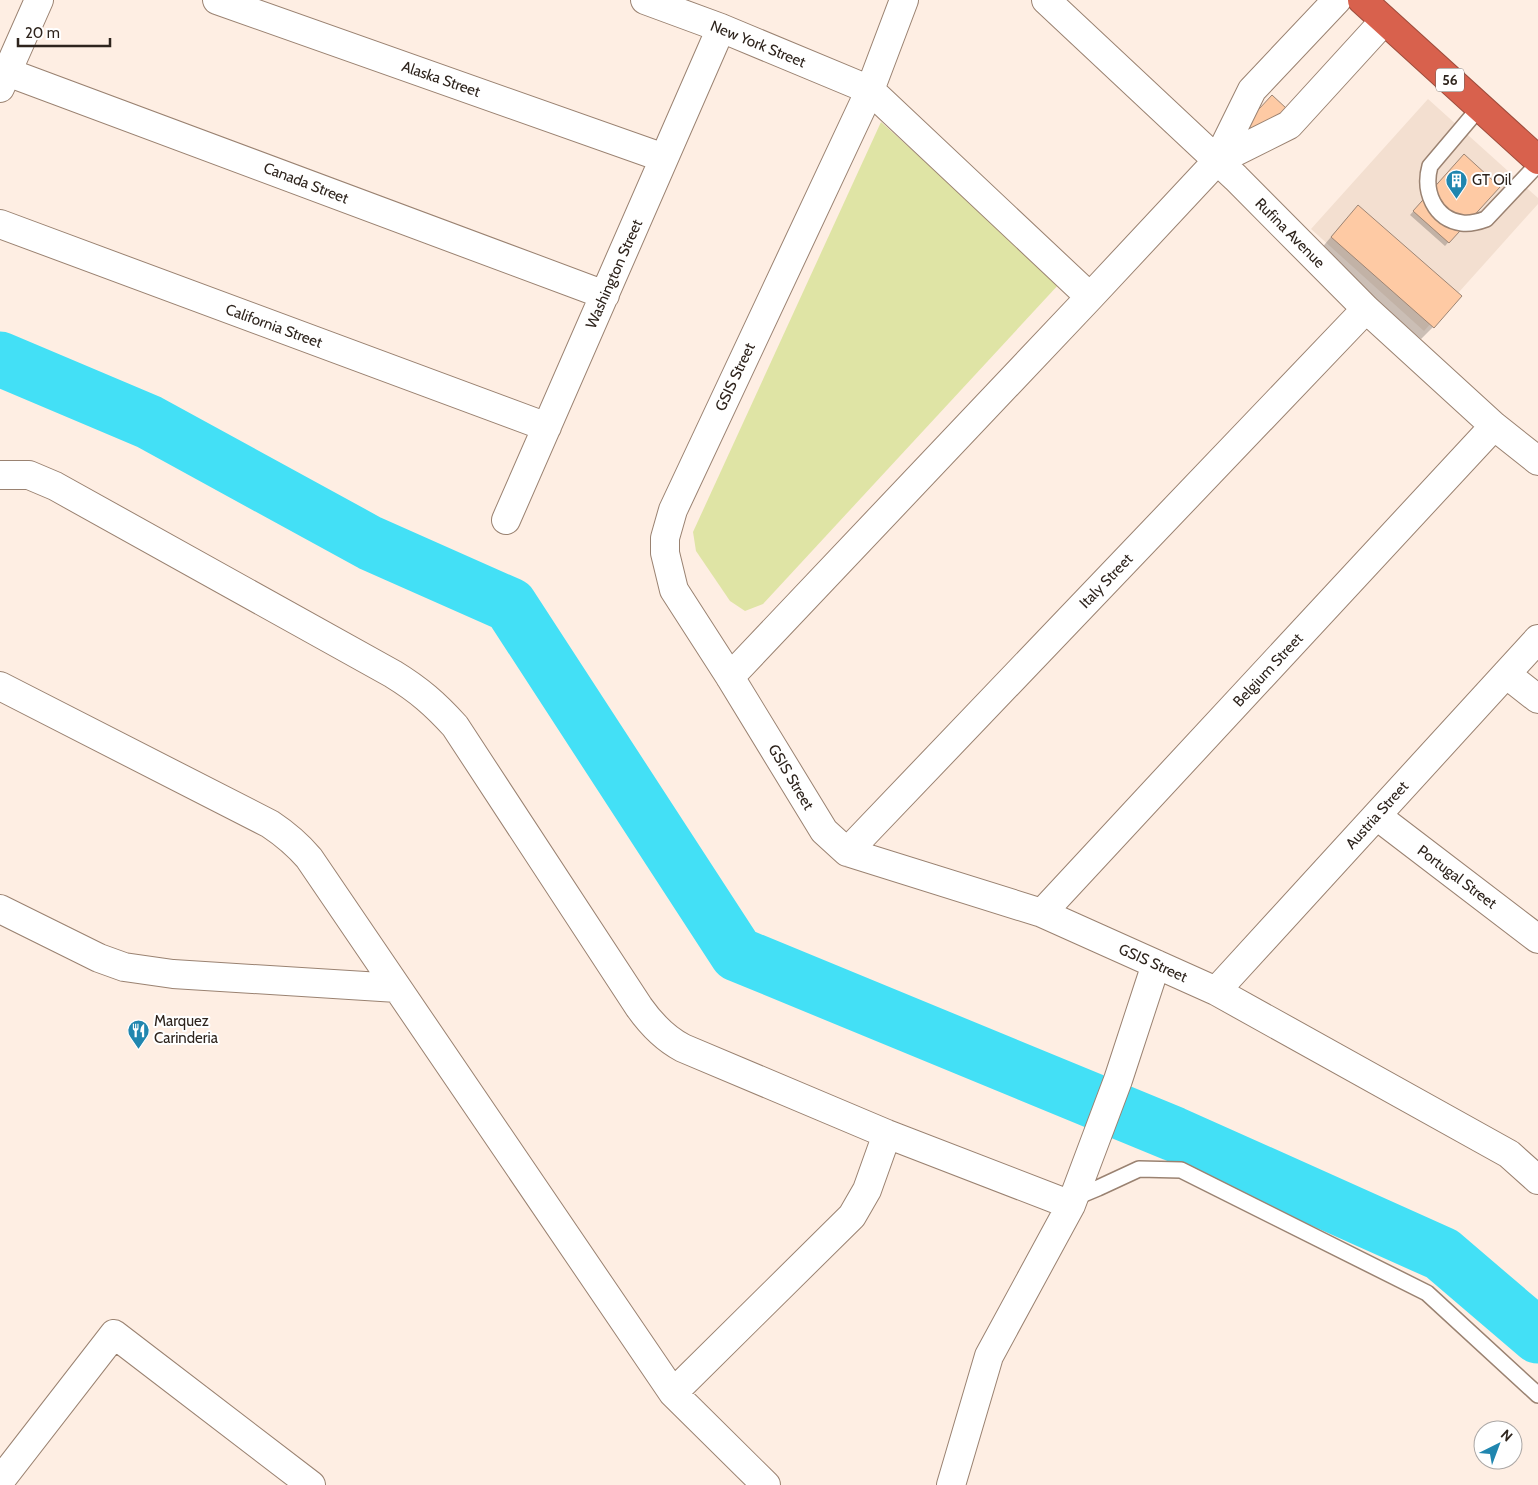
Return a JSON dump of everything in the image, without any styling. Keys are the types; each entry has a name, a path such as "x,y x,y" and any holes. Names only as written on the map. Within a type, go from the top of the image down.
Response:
{"highway":[{"name":"56","path":"1362,0 1538,160"}],"street":[{"path":"4,80 39,0"},
{"name":"Alaska Street","path":"217,0 664,158"},
{"name":"New York Street","path":"645,0 721,28 870,90"},
{"name":"GSIS Street","path":"904,0 870,90 668,524 665,538 665,553 674,590 730,677 824,831 847,852 1042,913 1216,991 1509,1154 1538,1180"},
{"name":"Rufina Avenue","path":"1046,0 1217,161 1366,309 1494,426 1538,461"},
{"path":"730,677 1217,161 1252,90 1337,0"},
{"path":"1217,161 1289,125 1384,21"},
{"name":"Washington Street","path":"506,520 721,28"},
{"name":"Canada Street","path":"4,80 605,295"},
{"path":"870,90 1090,297"},
{"name":"California Street","path":"0,224 547,427"},
{"name":"Italy Street","path":"847,852 1366,309"},
{"name":"Belgium Street","path":"1042,913 1494,426"},
{"path":"0,475 29,476 55,486 415,688 436,705 455,726 639,1008 652,1025 669,1040 682,1048 887,1134 1072,1202"},
{"name":"Austria Street","path":"1216,991 1538,638"},
{"path":"1506,674 1538,699"},
{"path":"0,686 270,824 285,834 309,858 673,1394 766,1485"},
{"name":"Portugal Street","path":"1377,816 1538,939"},
{"path":"0,909 99,958 124,967 173,974 397,988"},
{"path":"951,1485 989,1356 1072,1202 1118,1080 1156,964"},
{"path":"673,1394 852,1216 867,1190 887,1134"},
{"path":"0,1481 114,1334 311,1485"}],"lane":[{"path":"1480,107 1430,166 1427,176 1427,187 1434,206 1442,214 1452,220 1463,223 1475,223 1486,220 1538,164"},
{"path":"1072,1202 1139,1169 1181,1170 1426,1293 1538,1395"}],"shaded area":[{"path":"1428,99 1538,198 1538,204 1424,331 1311,229"}],"green space":[{"path":"881,122 1060,283 763,604 745,611 730,601 696,551 693,532"}],"building":[{"path":"1272,95 1286,108 1259,137 1245,124"},
{"name":"GT Oil","path":"1464,154 1500,187 1449,243 1413,211"},
{"path":"1358,205 1462,296 1434,328 1331,237"}],"waterway":[{"path":"0,359 149,422 370,543 510,605 737,954 1174,1134 1442,1254 1538,1336"}],"place":[{"name":"GT Oil","path":"1456,199"},
{"name":"Marquez Carinderia","path":"138,1049"}]}
